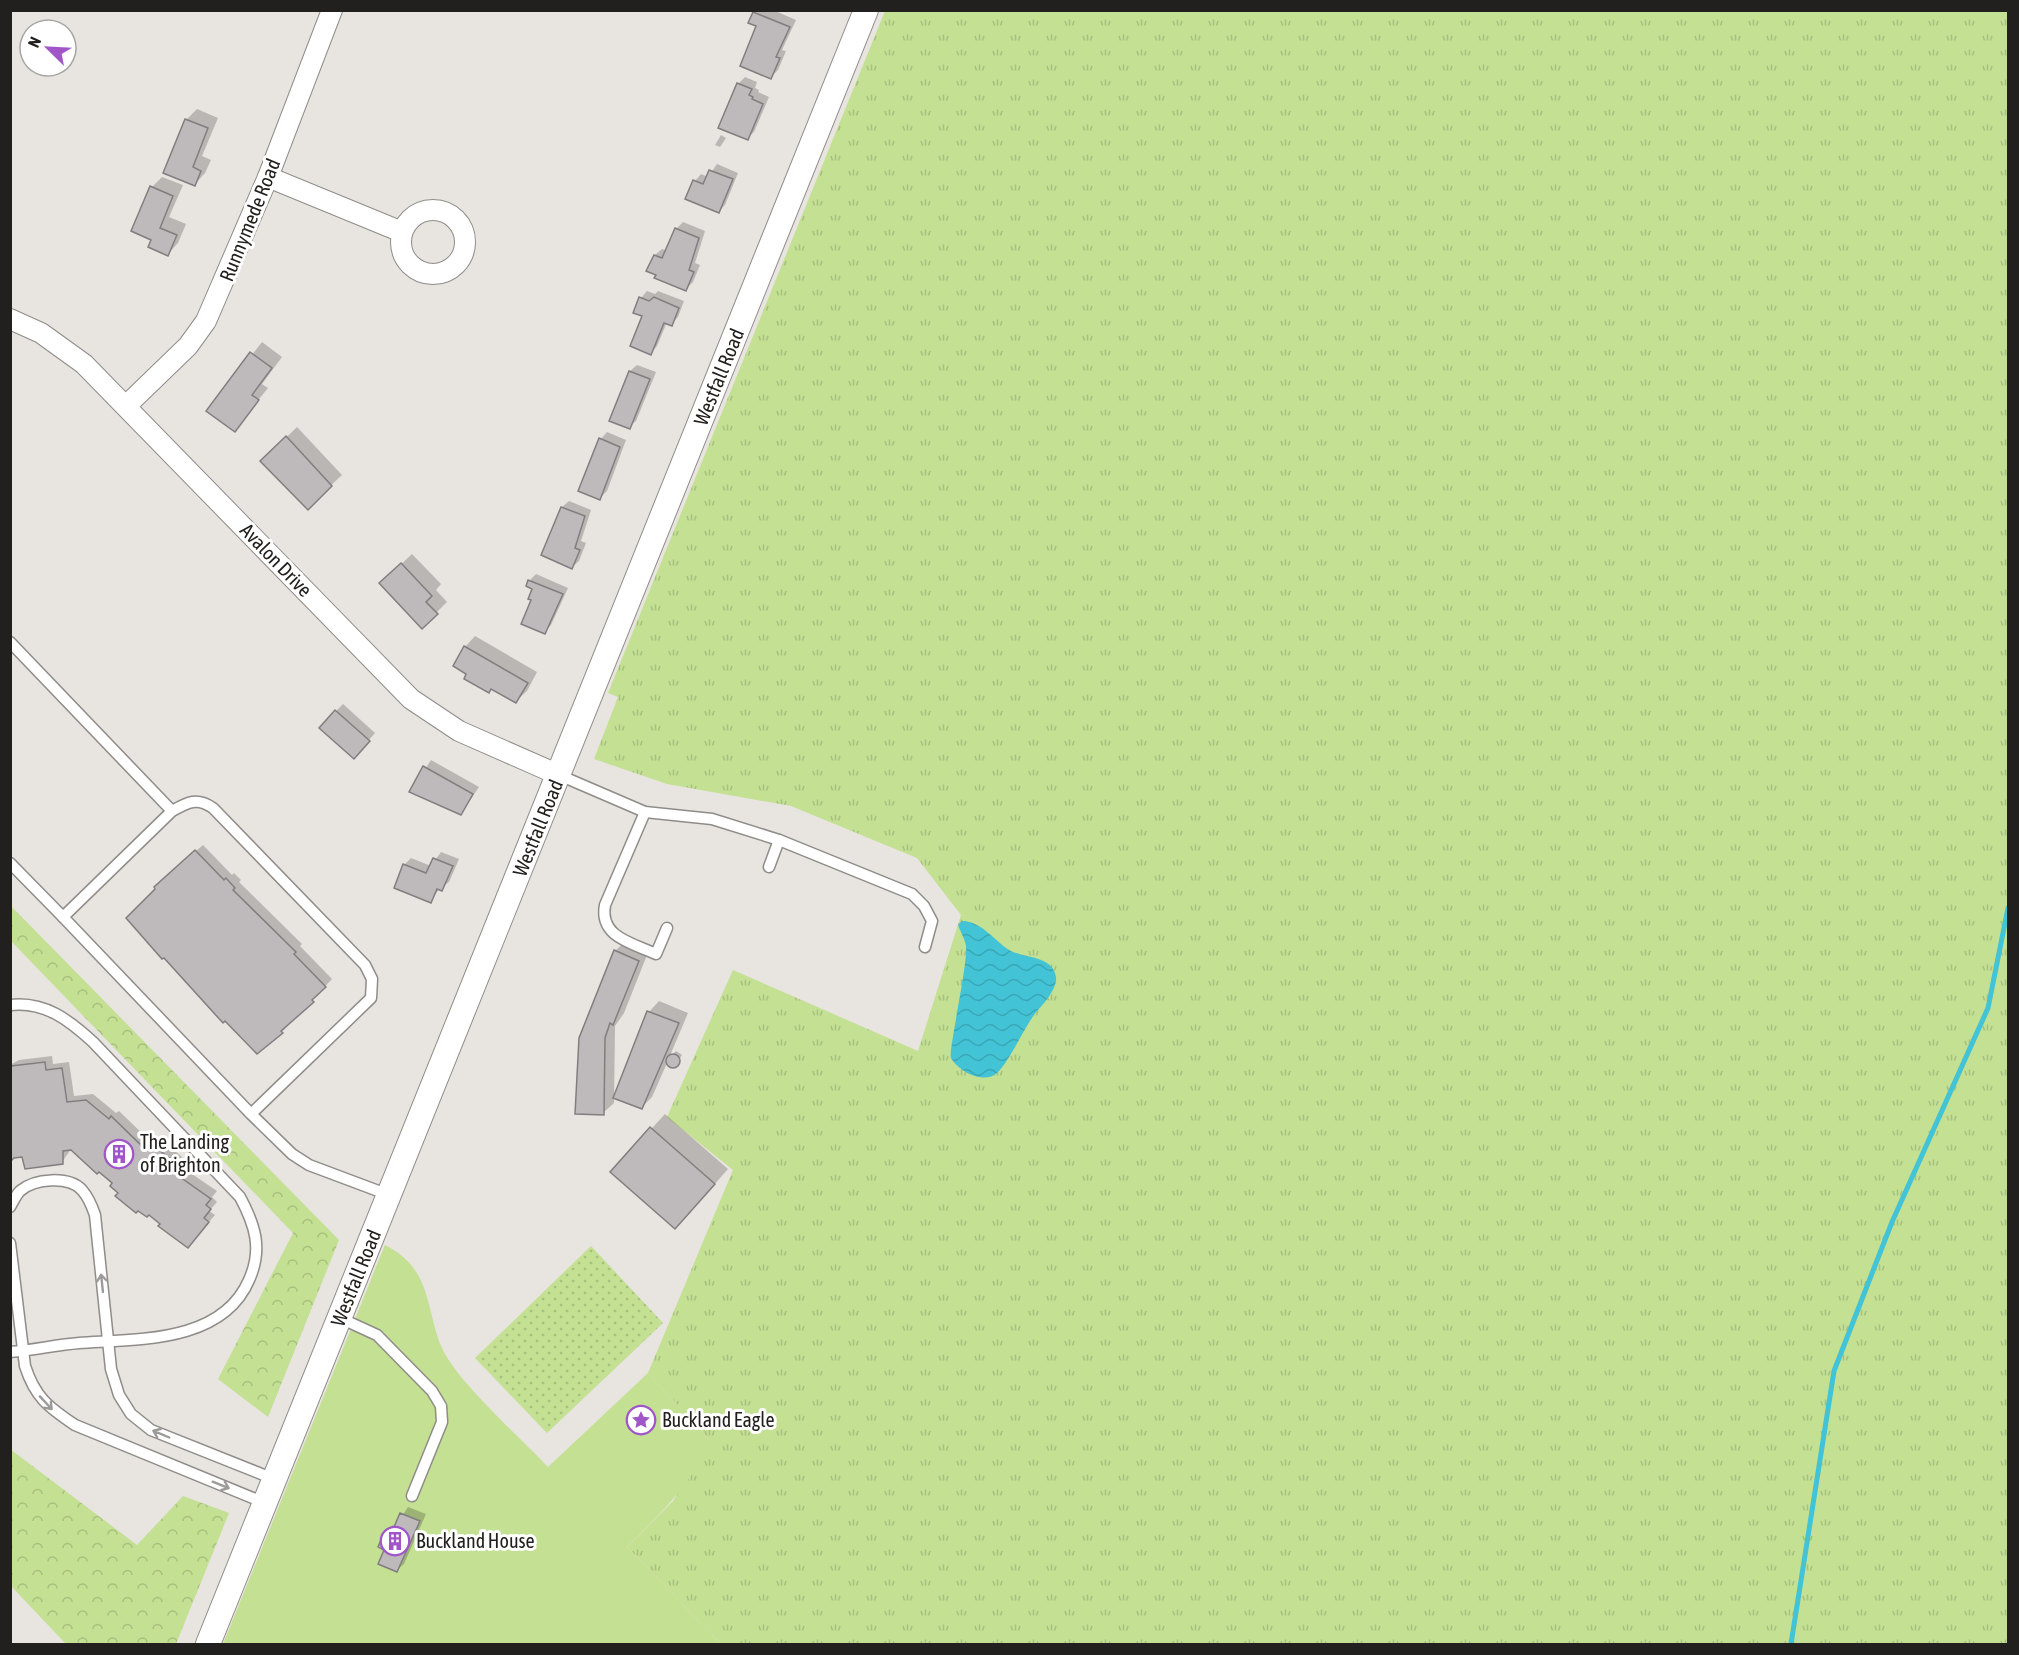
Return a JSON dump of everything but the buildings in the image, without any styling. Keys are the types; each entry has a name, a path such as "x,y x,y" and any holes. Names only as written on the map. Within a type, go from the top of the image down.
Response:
{"street":[{"name":"Runnymede Road","path":"127,405 188,346 206,321 224,285 268,177 332,10"},
{"name":"Westfall Road","path":"208,1644 866,10"},
{"path":"268,177 402,232"},
{"name":"Avalon Drive","path":"10,319 64,347 127,405 411,699 459,731 559,775"}],"lane":[{"path":"10,642 172,811"},
{"path":"559,775 645,812 712,819 779,840 912,894 924,906 932,921 925,947"},
{"path":"63,917 172,811 190,801 204,802 213,808 364,965 372,979 371,998 251,1114"},
{"path":"645,812 605,905 603,917 612,935 656,954 668,928"},
{"path":"769,867 779,840"},
{"path":"10,863 292,1154 309,1165 389,1195"},
{"path":"10,1005 22,1003 48,1009 73,1023 93,1042 240,1197 254,1221 258,1241 254,1269 243,1294 227,1312 204,1326 175,1333 10,1352"},
{"path":"10,1207 20,1191 33,1184 48,1181 67,1182 81,1188 91,1202 95,1215 107,1342 119,1395 131,1414 151,1430 274,1479"},
{"path":"10,1243 22,1351 32,1385 47,1406 75,1425 264,1503"},
{"path":"340,1318 377,1335 432,1391 441,1406 442,1422 412,1496"}],"green space":[{"path":"885,11 2008,11 2008,1644 721,1644 627,1547 673,1501 710,1440 648,1373 733,1170 667,1117 733,970 918,1051 961,915 917,858 791,806 667,784 594,759 618,697 608,693"},
{"path":"10,905 339,1240 268,1417 218,1379 293,1233 11,941"},
{"path":"385,1245 400,1254 419,1276 441,1346 460,1375 548,1467 648,1373 710,1440 703,1456 685,1484 627,1547 721,1644 223,1644"},
{"path":"591,1246 663,1323 547,1433 475,1358"},
{"path":"10,1449 137,1545 183,1496 229,1513 176,1644 66,1644 11,1586"}],"water":[{"path":"962,921 976,924 1011,951 1044,961 1054,970 1056,977 1051,993 1030,1021 1006,1061 997,1073 985,1078 965,1072 951,1058 966,956 966,946 958,925"}],"waterway":[{"path":"1791,1644 1834,1371 1892,1222 1988,1008 2008,908"}],"place":[{"name":"The Landing of Brighton","path":"119,1154"},
{"name":"Buckland Eagle","path":"641,1420"},
{"name":"Buckland House","path":"395,1541"}]}
